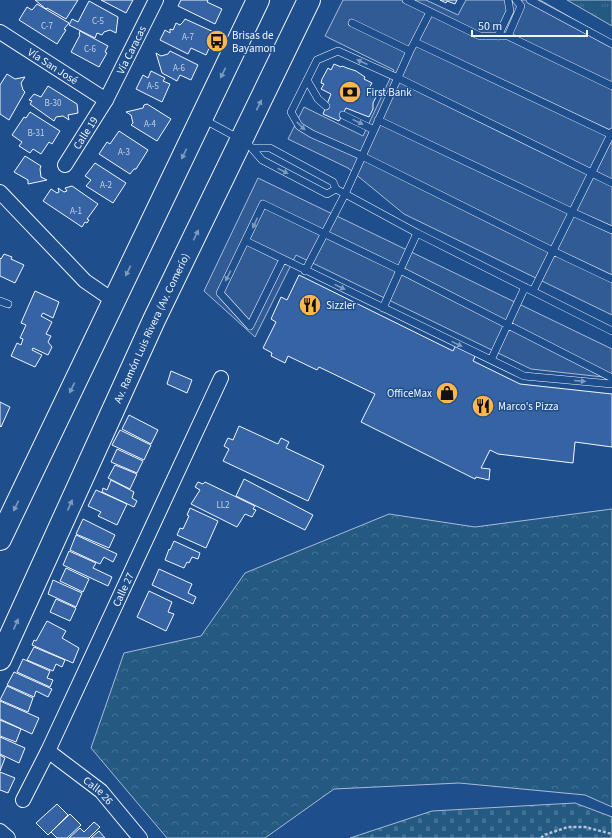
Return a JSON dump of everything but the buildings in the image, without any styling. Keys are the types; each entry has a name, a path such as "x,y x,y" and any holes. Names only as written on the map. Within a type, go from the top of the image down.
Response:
{"main road":[{"path":"0,539 258,0"},
{"name":"Av. Ramón Luis Rivera (Av. Comerío)","path":"0,659 154,320 247,144 309,0"}],"street":[{"name":"Vía Caracas","path":"106,100 156,0"},
{"name":"Vía San José","path":"0,32 106,100"},
{"name":"Calle 19","path":"65,165 106,100"},
{"path":"0,192 85,281 114,301"},
{"name":"Calle 27","path":"23,800 48,751 221,378"},
{"name":"Calle 26","path":"48,751 101,791 140,838"},
{"path":"0,831 8,838"}],"lane":[{"path":"406,0 480,36 508,36 612,86"},
{"path":"498,36 510,11 508,0"},
{"path":"508,36 521,6 516,0"},
{"path":"530,0 612,44"},
{"path":"305,270 344,194 410,51 430,12"},
{"path":"352,23 410,51"},
{"path":"415,42 612,134 533,291"},
{"path":"612,183 398,78 338,51 317,60 291,112 299,126 312,134 362,156 612,279"},
{"path":"307,80 318,100 326,106"},
{"path":"342,115 374,130"},
{"path":"201,118 247,144 262,160 327,194 336,189"},
{"path":"378,120 612,230"},
{"path":"247,144 270,148 333,182 336,189 344,194 417,233 612,331"},
{"path":"283,259 250,326 220,293 264,204 400,270 612,378"},
{"path":"383,308 417,233"},
{"path":"246,241 524,376 612,384"},
{"path":"491,360 525,287"},
{"path":"0,301 8,304"}],"path":[{"path":"541,838 544,835 568,827 585,827 612,834"}],"green space":[{"path":"567,0 612,0 612,26"},
{"path":"612,509 612,807 585,795 459,783 334,789 265,838 167,838 91,748 124,653 201,636 245,573 389,514 475,527"},
{"path":"575,803 612,817 612,838 350,838 432,811"}],"shaded area":[{"path":"343,0 426,0 458,15 466,0 540,0 612,41 612,315 404,214 348,168 288,139 304,107 363,136 394,70 325,36"},
{"path":"258,178 612,349 612,378 531,369 296,255 255,337 204,291"}],"place":[{"name":"Brisas de Bayamon","path":"217,41"},
{"name":"First Bank","path":"350,92"},
{"name":"Sizzler","path":"310,305"},
{"name":"OfficeMax","path":"447,393"},
{"name":"Marco's Pizza","path":"483,406"}]}
